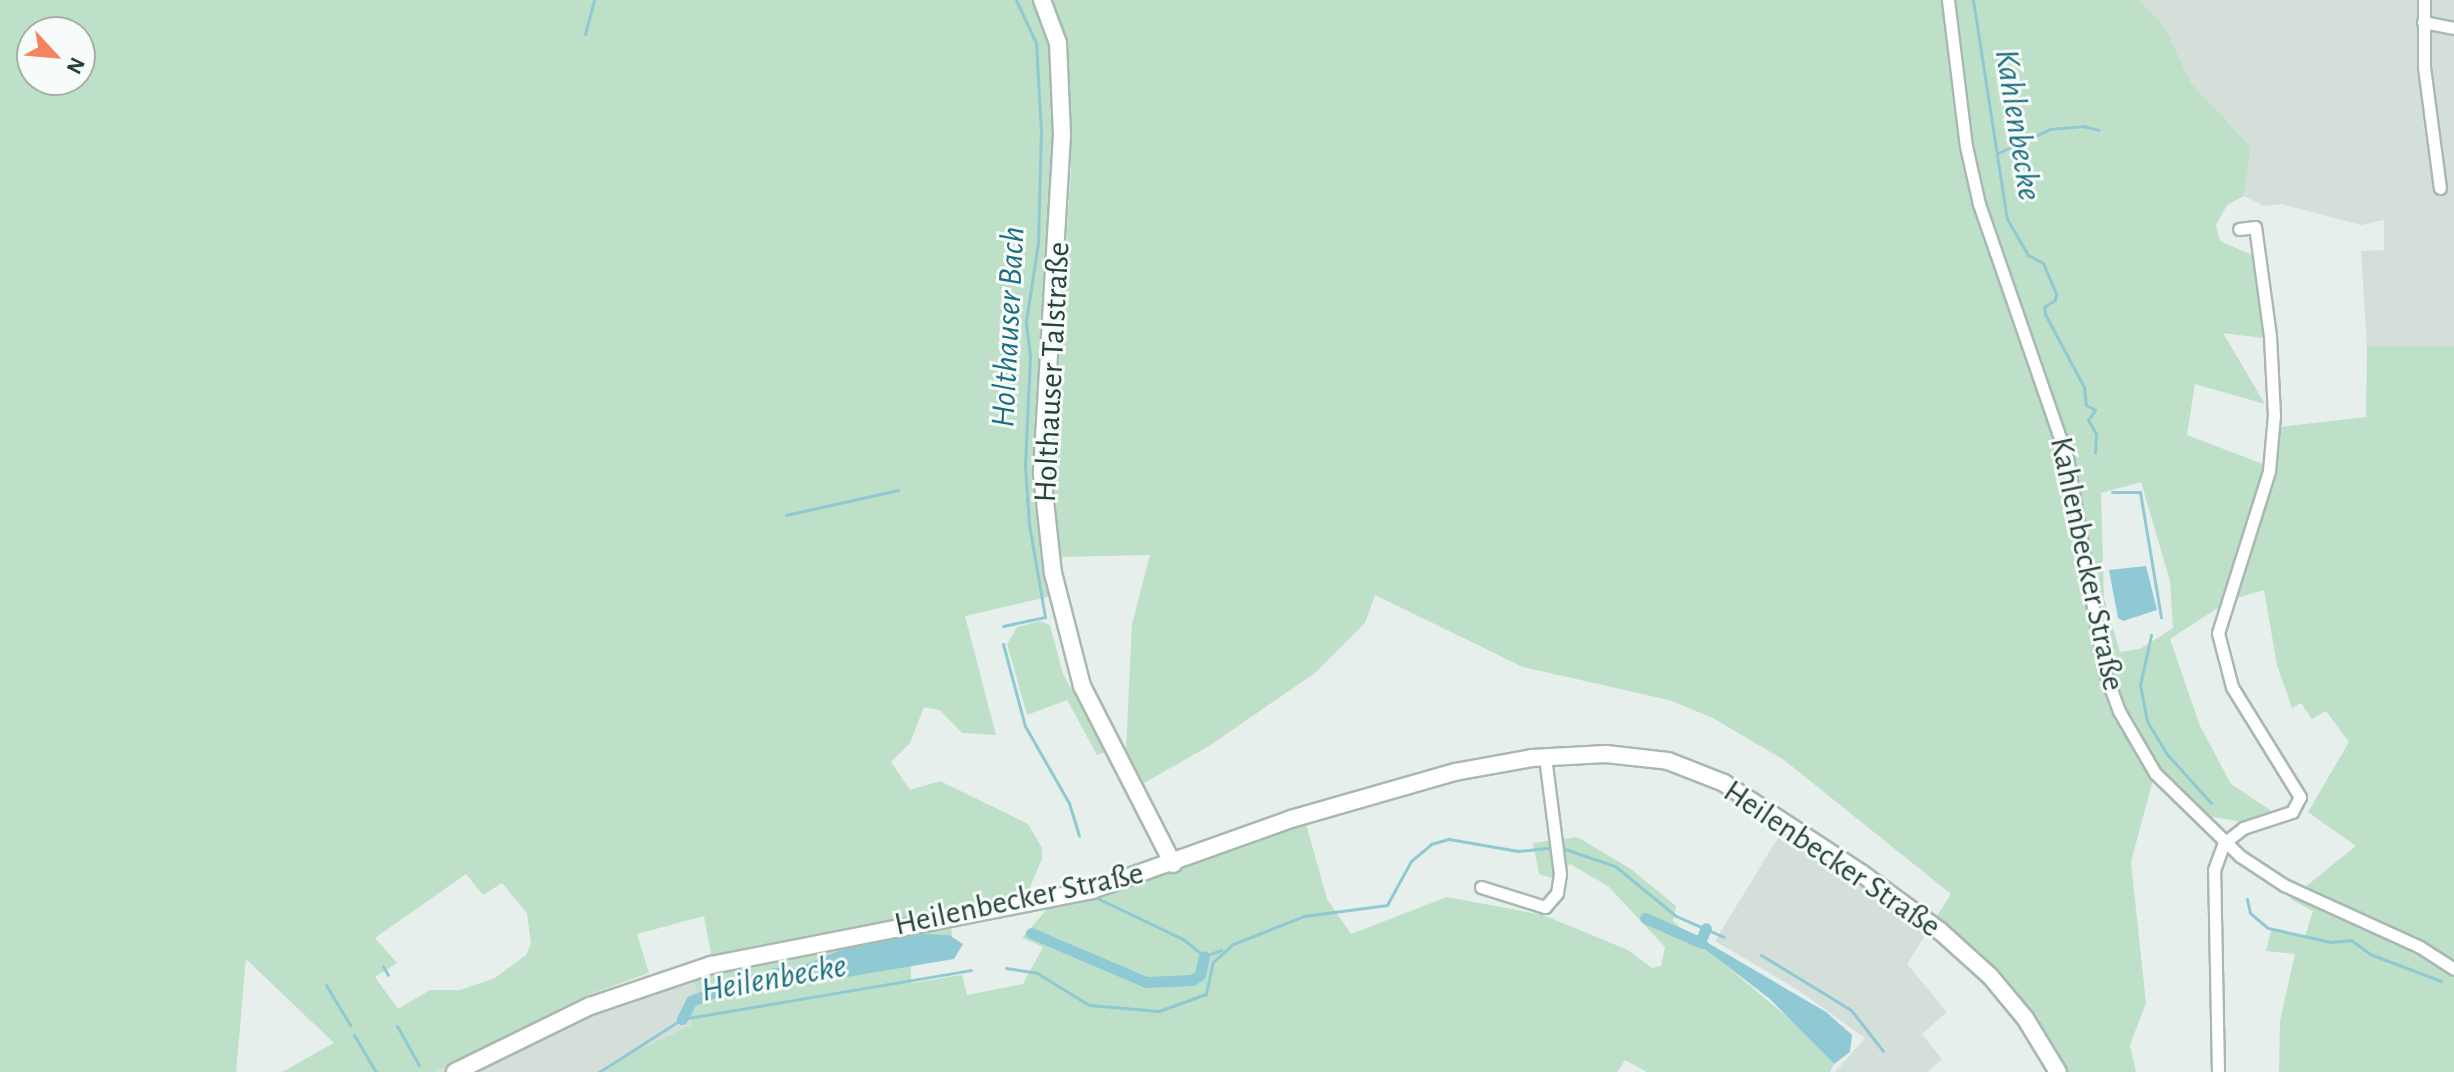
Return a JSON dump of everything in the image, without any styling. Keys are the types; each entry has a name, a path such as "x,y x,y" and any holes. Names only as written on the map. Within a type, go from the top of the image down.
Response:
{"main road":[{"name":"Holthauser Talstraße","path":"1042,0 1058,43 1062,135 1042,474 1053,573 1082,686 1173,864"},
{"name":"Heilenbecker Straße","path":"455,1072 590,1006 711,965 1092,890 1173,864 1291,819 1402,786 1545,757 1606,754 1658,759 1697,771 1742,794 1965,952 2025,1018 2058,1072"}],"street":[{"name":"Kahlenbecker Straße","path":"1948,0 1976,189 2078,498 2104,670 2119,711 2155,773 2224,843 2284,885 2401,938 2454,969"},
{"path":"2424,0 2423,22 2440,188"},
{"path":"2423,22 2454,28"},
{"path":"2218,1072 2214,870 2224,843 2243,828 2292,812 2300,797 2232,687 2218,633 2269,471 2274,415 2270,336 2255,227 2239,229"},
{"path":"1481,887 1545,907 1557,893 1555,840 1545,757"}],"shaded area":[{"path":"2139,0 2454,0 2454,346 2367,346 2361,251 2384,250 2384,220 2361,225 2281,204 2264,206 2244,196 2251,147 2191,83 2165,27"},
{"path":"1790,818 1937,916 1907,964 1947,1012 1922,1034 1942,1059 1928,1072 1835,1072 1865,1038 1798,990 1715,941"},
{"path":"689,964 698,998 692,1026 619,1059 605,1072 435,1072 585,996"}],"green space":[{"path":"0,0 1035,0 1053,42 1056,101 1038,456 1052,596 965,616 996,735 962,733 940,710 924,707 910,743 891,762 910,790 940,781 1028,824 1042,848 1042,859 1027,894 950,910 953,953 911,962 911,983 962,975 967,995 1023,984 1043,947 1022,938 1048,908 1133,883 1305,820 1327,899 1351,934 1447,897 1543,915 1628,950 1652,968 1661,966 1665,947 1608,886 1570,864 1555,879 1539,874 1533,843 1577,837 1631,869 1676,906 1673,921 1799,1027 1834,1064 1830,1072 1647,1072 1625,1060 1617,1072 605,1072 619,1059 692,1025 689,1007 698,998 689,964 711,954 704,916 637,934 649,973 585,996 435,1072 282,1072 334,1043 246,959 236,1072 0,1072","holes":["466,874 483,895 502,883 527,913 531,944 526,955 495,978 460,990 430,990 398,1009 375,977 397,963 375,938"]},
{"path":"1052,0 2139,0 2165,27 2191,83 2251,147 2244,196 2227,205 2216,225 2220,241 2254,256 2263,338 2223,333 2265,404 2195,384 2187,435 2271,467 2280,427 2366,417 2367,346 2454,346 2454,1072 2279,1072 2280,1021 2295,954 2266,951 2271,931 2305,936 2313,911 2290,899 2356,846 2308,812 2349,742 2326,711 2312,719 2301,703 2292,708 2277,665 2264,590 2230,600 2170,639 2200,726 2231,784 2273,812 2243,822 2213,817 2192,804 2157,765 2131,862 2146,1003 2130,1045 2136,1072 2067,1072 2037,1020 1996,971 1937,916 1951,894 1784,760 1713,718 1669,700 1523,667 1375,595 1365,623 1315,673 1209,746 1144,783 1126,749 1132,624 1150,555 1058,557 1049,494 1071,169 1067,57","holes":["2141,482 2170,581 2173,628 2140,649 2120,652 2104,598 2101,493"]},
{"path":"1040,621 1050,625 1063,674 1106,752 1097,755 1067,700 1027,715 1007,644 1017,627"}],"water":[{"path":"2146,566 2157,610 2123,621 2118,618 2109,570"},
{"path":"924,934 949,935 963,944 954,959 841,978 745,985 742,978 774,968 797,968 841,950"},
{"path":"1703,940 1826,1012 1852,1035 1850,1052 1834,1064 1770,999 1701,946"}],"waterway":[{"path":"585,34 594,0"},
{"name":"Holthauser Bach","path":"1003,626 1045,617 1029,524 1025,466 1030,356 1026,321 1038,243 1041,132 1036,43 1016,0"},
{"name":"Kahlenbecke","path":"1973,0 2007,219 2028,255 2043,263 2056,294 2055,300 2044,307 2045,314 2084,387 2086,405 2095,410 2088,420 2096,434 2095,453"},
{"path":"1998,153 2050,129 2083,126 2099,130"},
{"path":"786,515 898,490"},
{"name":"Kahlenbecke","path":"2112,492 2140,492 2161,617"},
{"name":"Kahlenbecke","path":"2151,635 2140,685 2147,721 2166,753 2211,803"},
{"name":"Holthauser Bach","path":"1003,644 1025,726 1069,803 1079,835"},
{"name":"Heilenbecke","path":"1006,968 1037,973 1089,1005 1159,1011 1206,994 1213,962 1233,944 1304,916 1387,905 1411,861 1431,844 1449,839 1518,851 1554,847"},
{"name":"Heilenbecke","path":"1562,848 1615,866 1676,916 1724,937"},
{"name":"Holthauser Bach","path":"1099,899 1183,939 1204,956 1221,950"},
{"name":"Kahlenbecke","path":"2247,899 2250,913 2268,928 2330,942 2351,940 2370,954 2441,981"},
{"path":"1645,918 1702,943"},
{"path":"1700,942 1706,928"},
{"path":"1031,933 1146,982 1192,980 1200,975 1204,956"},
{"name":"Heilenbecke","path":"1761,955 1851,1010 1883,1051"},
{"path":"383,966 388,975"},
{"name":"Heilenbecke","path":"599,1072 682,1019 971,970"},
{"path":"682,1019 691,1001 743,981"},
{"path":"326,985 350,1025"},
{"path":"397,1026 419,1065"},
{"path":"354,1035 376,1072"}]}
